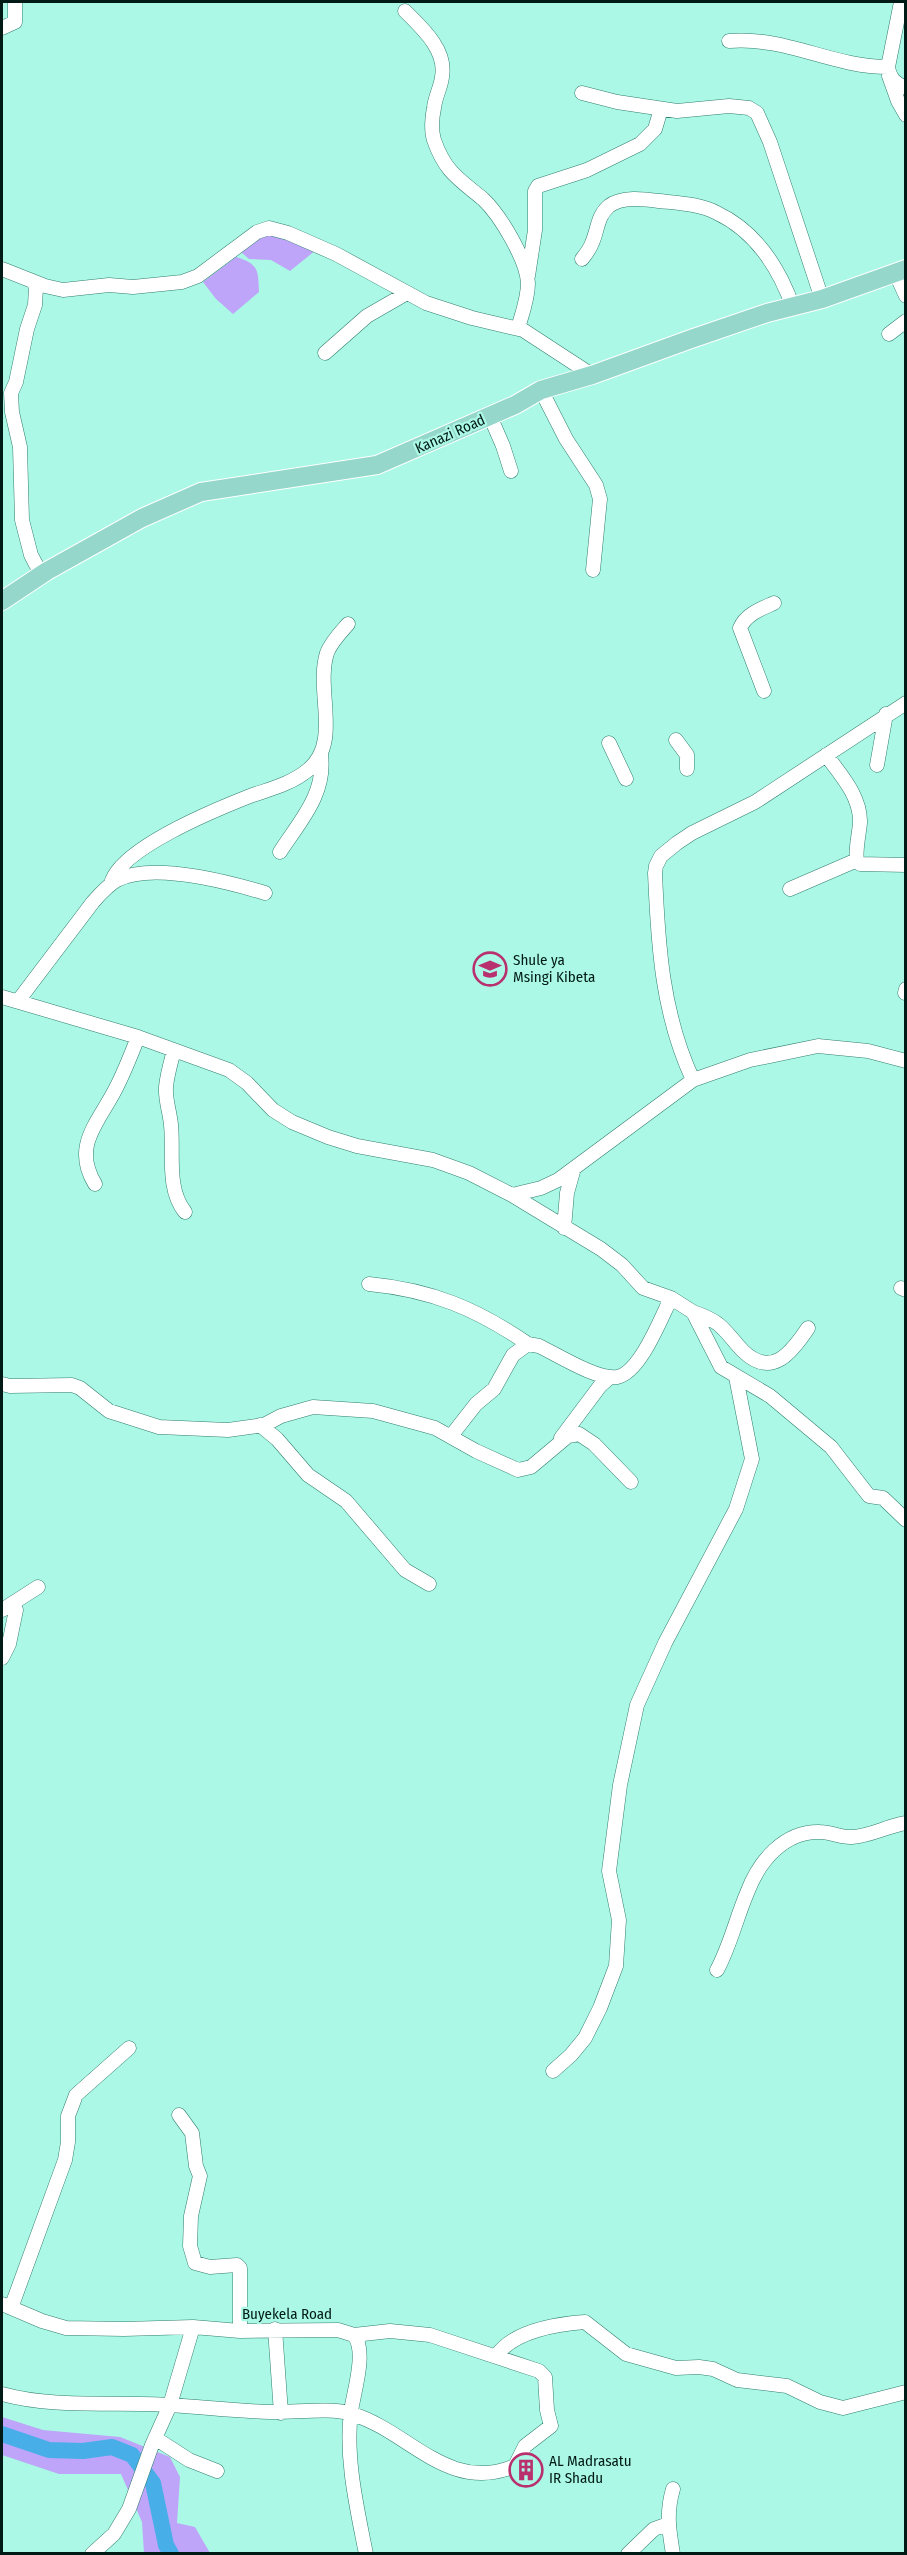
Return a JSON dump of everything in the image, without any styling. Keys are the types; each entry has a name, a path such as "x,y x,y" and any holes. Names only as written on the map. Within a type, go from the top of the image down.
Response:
{"main road":[{"name":"Kanazi Road","path":"2,601 142,518 201,492 377,465 490,416 541,390 592,375 758,316 822,299 900,271"}],"street":[{"path":"2,28 15,22 15,2"},
{"path":"901,2 888,72 898,101 906,115"},
{"path":"405,11 436,46 443,67 433,114 433,138 455,177 482,199 498,218 517,250 527,278"},
{"path":"729,41 757,39 770,41 847,64 888,72 893,81 906,88"},
{"path":"582,93 661,110 677,111 729,106 749,108 757,113 770,142 822,299"},
{"path":"518,328 526,300 527,278 535,230 535,190 538,186 606,162 640,144 655,129 661,110"},
{"path":"582,259 592,244 602,213 615,202 630,199 648,200 676,203 716,212 736,224 754,240 776,266 793,308"},
{"path":"2,269 34,282 63,290 109,285 133,287 182,282 198,276 257,232 269,228 288,233 336,254 386,279 426,303 452,312 518,328 592,375"},
{"path":"900,271 906,296"},
{"path":"34,282 35,305 27,329 16,382 11,393 12,412 20,447 22,520 31,555 42,576"},
{"path":"325,353 367,316 407,293"},
{"path":"889,334 906,321"},
{"path":"541,390 566,439 596,485 600,499 593,570"},
{"path":"490,416 511,471"},
{"path":"764,691 740,628 742,622 752,614 774,603"},
{"path":"111,885 113,875 121,867 161,837 309,770 325,747 324,667 328,651 348,624"},
{"path":"693,1080 680,1052 665,999 661,971 656,866 666,851 692,833 755,802 906,703"},
{"path":"878,765 886,714"},
{"path":"676,740 687,754 687,769"},
{"path":"609,743 626,779"},
{"path":"280,852 314,802 323,770 321,755"},
{"path":"826,755 846,783 857,804 860,822 857,860 860,864 906,865"},
{"path":"790,889 857,860"},
{"path":"18,1001 93,902 111,885 131,876 150,873 217,879 265,893"},
{"path":"905,993 906,989"},
{"path":"2,997 138,1038 237,1074 273,1110 313,1131 357,1146 451,1166 512,1195 612,1256 643,1288 671,1298 717,1323 743,1351 761,1363 772,1362 784,1356 808,1328"},
{"path":"95,1184 86,1170 87,1138 115,1090 138,1038"},
{"path":"512,1195 541,1188 574,1168 693,1080 750,1060 808,1046 868,1051 906,1061"},
{"path":"174,1050 166,1099 171,1125 175,1189 177,1199 185,1212"},
{"path":"564,1228 567,1193 574,1168"},
{"path":"369,1284 405,1288 442,1297 496,1322 528,1344 539,1346 578,1365 610,1377"},
{"path":"555,1445 600,1386 610,1377 624,1374 636,1365 671,1298"},
{"path":"693,1312 721,1367 770,1396 831,1447 869,1496 883,1498 906,1521"},
{"path":"451,1436 476,1404 494,1389 513,1355 528,1344"},
{"path":"553,2071 585,2038 600,2008 616,1966 619,1920 609,1871 620,1785 638,1706 664,1643 736,1509 752,1459 736,1377"},
{"path":"2,1384 80,1388 109,1412 159,1427 228,1430 260,1425 300,1409 328,1407 373,1411 424,1424 518,1470 531,1467 555,1445 573,1433 586,1436 631,1482"},
{"path":"260,1425 277,1439 308,1475 346,1501 399,1564 429,1584"},
{"path":"7,1607 38,1587"},
{"path":"2,1658 13,1630 16,1610 7,1607"},
{"path":"717,1970 728,1949 747,1893 758,1869 778,1848 791,1838 810,1833 821,1832 846,1838 906,1823"},
{"path":"6,2306 66,2156 71,2105 76,2095 129,2048"},
{"path":"179,2115 192,2133 196,2166 200,2175 191,2216 190,2246 195,2263 210,2267 237,2265 240,2268 240,2331"},
{"name":"Buyekela Road","path":"6,2306 66,2328 124,2329 193,2326 240,2331 338,2330 354,2335 390,2331 419,2333 497,2355 535,2369 544,2375 547,2410 551,2424 547,2430 525,2446 517,2464 511,2468 482,2475 438,2462 379,2425 351,2413"},
{"path":"497,2355 502,2347 519,2336 585,2322 626,2354 675,2368 713,2369 737,2380 787,2386 820,2402 843,2408 906,2392"},
{"path":"92,2553 114,2534 129,2509 153,2442 170,2405 193,2326"},
{"path":"275,2329 281,2413"},
{"path":"354,2335 359,2342 360,2356 351,2413 351,2463 366,2553"},
{"path":"2,2394 77,2404 170,2405 281,2413 351,2413"},
{"path":"153,2442 217,2471"},
{"path":"673,2489 668,2506 668,2524 673,2553"},
{"path":"628,2553 654,2529 668,2524"}],"shaded area":[{"path":"269,231 316,250 290,271 271,260 249,259 241,252"},
{"path":"236,257 249,262 256,269 259,292 233,314 216,299 203,282"},
{"path":"2,2417 43,2430 120,2437 170,2457 180,2477 177,2523 195,2527 210,2553 144,2553 142,2522 121,2474 59,2474 2,2455"}],"waterway":[{"path":"2,2434 49,2450 83,2451 112,2447 132,2455 153,2483 166,2545 171,2554"}],"place":[{"name":"Shule ya Msingi Kibeta","path":"490,969"},
{"name":"AL Madrasatu IR Shadu","path":"526,2470"}]}
